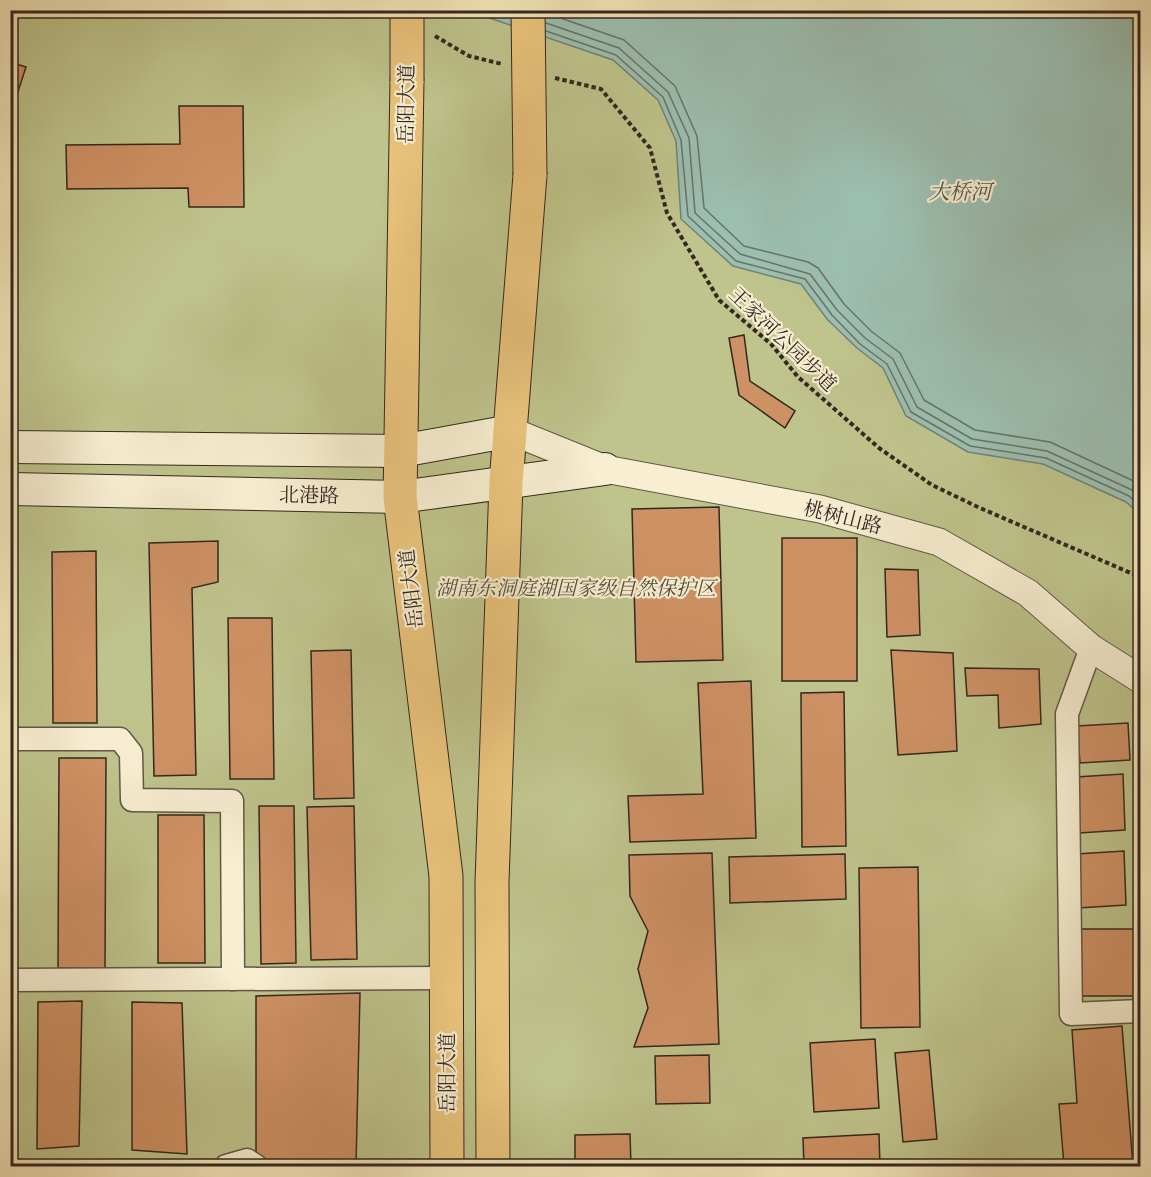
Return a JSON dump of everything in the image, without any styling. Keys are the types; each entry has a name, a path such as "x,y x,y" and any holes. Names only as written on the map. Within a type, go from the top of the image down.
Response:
{"main road":[{"name":"岳阳大道","path":"407,10 400,497 446,876 447,1167"},
{"path":"493,1167 492,882 506,483 530,175 528,10"},
{"path":"10,447 401,451 511,431"},
{"name":"北港路","path":"10,489 400,497 605,469"}],"street":[{"name":"桃树山路","path":"511,431 605,469 820,509 939,543 1028,593 1091,648 1140,679"},
{"path":"1091,648 1067,714 1071,1014 1140,1011"},
{"path":"10,739 120,739 131,753 132,800 232,801 233,979"},
{"path":"10,980 446,978"},
{"path":"226,1167 247,1160 256,1167"}],"path":[{"path":"430,33 469,56 503,64"},
{"name":"王家河公园步道","path":"547,76 601,88 650,148 667,213 719,300 771,344 798,377 879,448 932,485 1140,577"}],"green space":[{"name":"湖南东洞庭湖国家级自然保护区","path":"10,11 1140,11 1140,1166 11,1166"}],"water":[{"name":"大桥河","path":"469,11 1140,11 1140,514 1126,502 1043,464 968,452 906,416 883,368 857,348 827,319 801,284 733,266 681,219 676,141 658,100 613,60"}],"building":[{"path":"10,62 26,67 10,116"},
{"path":"179,106 243,106 244,207 189,207 188,188 67,189 66,145 180,144"},
{"path":"744,335 750,381 795,411 785,428 739,395 729,338"},
{"path":"719,507 723,660 636,662 632,509"},
{"path":"782,538 857,538 857,681 782,681"},
{"path":"218,541 218,582 192,588 196,775 154,776 149,543"},
{"path":"96,551 97,723 53,723 52,552"},
{"path":"885,569 918,570 920,635 887,637"},
{"path":"228,618 272,618 274,779 230,779"},
{"path":"351,650 354,798 314,799 311,651"},
{"path":"891,650 953,653 957,751 898,755"},
{"path":"965,668 1039,669 1041,724 999,728 998,695 967,696"},
{"path":"751,681 756,838 630,842 628,796 703,794 698,683"},
{"path":"844,692 846,846 802,847 801,693"},
{"path":"1128,723 1130,760 1080,763 1077,726"},
{"path":"59,758 106,758 105,969 58,968"},
{"path":"1123,774 1125,830 1079,833 1076,777"},
{"path":"1135,795 1140,795 1140,859"},
{"path":"259,806 294,806 296,963 261,964"},
{"path":"354,806 357,959 311,960 307,807"},
{"path":"158,815 204,815 205,963 158,963"},
{"path":"1124,851 1126,905 1078,908 1076,854"},
{"path":"712,853 719,1044 634,1047 648,1008 638,969 648,931 630,896 629,855"},
{"path":"845,854 846,899 730,903 729,857"},
{"path":"918,867 920,1027 861,1028 859,868"},
{"path":"1081,929 1134,929 1134,996 1082,996"},
{"path":"360,993 356,1166 270,1166 256,1153 256,996"},
{"path":"82,1001 79,1146 37,1149 38,1002"},
{"path":"132,1002 182,1003 187,1154 132,1150"},
{"path":"1122,1026 1133,1166 1064,1166 1059,1104 1077,1103 1072,1030"},
{"path":"875,1039 879,1108 814,1112 810,1043"},
{"path":"929,1050 937,1139 903,1142 895,1053"},
{"path":"709,1055 710,1103 656,1104 655,1056"},
{"path":"630,1134 631,1166 575,1166 575,1135"},
{"path":"879,1134 880,1166 804,1166 803,1138"}]}
